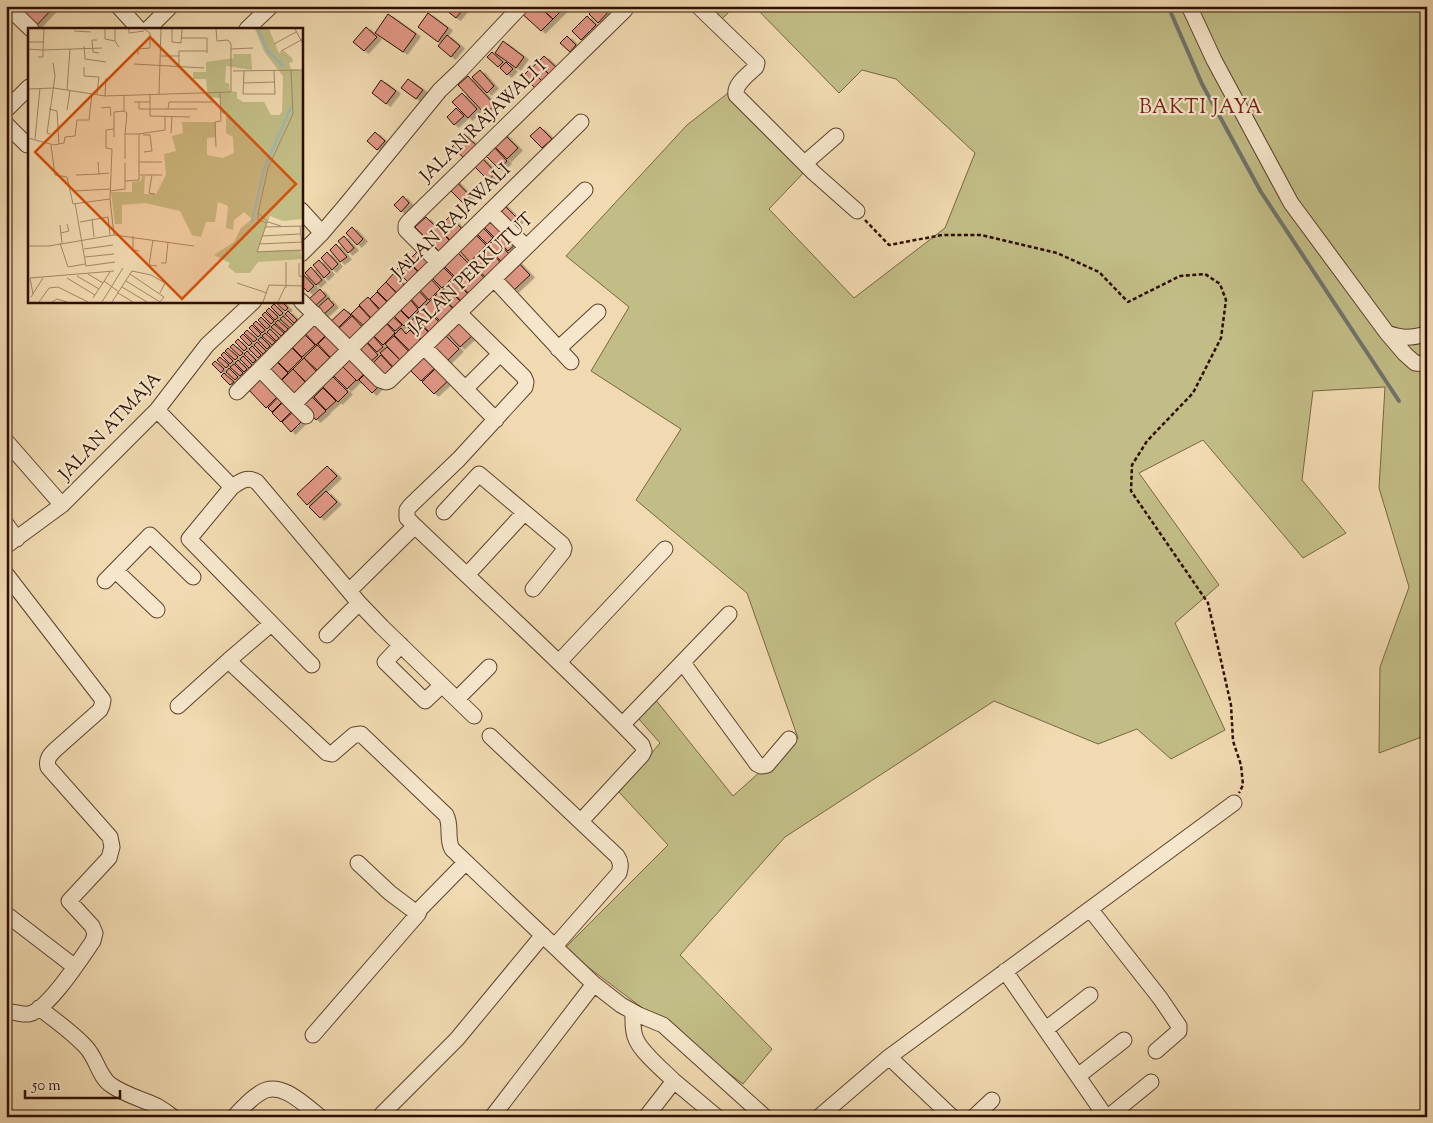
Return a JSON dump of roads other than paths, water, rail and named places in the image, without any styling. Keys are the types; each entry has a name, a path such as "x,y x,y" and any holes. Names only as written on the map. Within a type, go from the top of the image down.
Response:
{"street":[{"path":"7,6 30,28"},
{"path":"118,6 138,28"},
{"path":"149,28 171,6"},
{"path":"248,28 270,6"},
{"path":"302,253 322,233 440,90 520,6"},
{"path":"698,6 757,63 756,67 737,86 736,95 857,211"},
{"path":"1189,6 1214,60 1291,203 1387,333 1415,363 1427,364"},
{"name":"JALAN RAJAWALI I","path":"438,262 406,230 406,225 624,10"},
{"path":"6,110 28,88"},
{"name":"JALAN RAJAWALI","path":"294,404 581,122"},
{"path":"6,124 27,145"},
{"path":"805,163 836,136"},
{"name":"JALAN PERKUTUT","path":"350,349 380,380 383,382 389,381 585,190"},
{"path":"302,211 322,233"},
{"path":"490,211 526,247"},
{"path":"494,279 571,362"},
{"name":"JALAN ATMAJA","path":"12,542 62,505 157,410 208,345 253,302"},
{"path":"302,302 350,349"},
{"path":"558,349 598,312"},
{"path":"459,313 524,377 525,387 459,459 410,506 408,518 623,724 642,745 644,751 642,755 581,821"},
{"path":"237,392 315,314"},
{"path":"1387,333 1399,337 1427,334"},
{"path":"424,347 496,420"},
{"path":"465,389 500,354"},
{"path":"260,369 306,416"},
{"path":"157,410 232,487"},
{"path":"6,441 62,505"},
{"path":"444,512 479,474 562,544 563,552 532,589"},
{"path":"171,556 189,539 232,487 241,480 247,479 257,482 354,597 401,646 474,716"},
{"path":"467,575 524,513"},
{"path":"6,524 12,542"},
{"path":"327,636 354,597 415,526"},
{"path":"157,610 110,576 150,535 193,577"},
{"path":"189,539 312,665"},
{"path":"558,662 665,549"},
{"path":"6,574 103,700 100,710 55,750 48,757 47,762 48,767 110,837 112,848 109,858 69,901 92,926 95,933 93,941 56,992 39,1008 28,1014 12,1011 6,1012"},
{"path":"623,724 729,614"},
{"path":"178,706 271,624"},
{"path":"401,646 385,662 425,701 442,685"},
{"path":"229,660 326,753 332,754 354,734 361,734 446,815 450,823 450,844 466,862 594,984 633,1012 663,1025 766,1117"},
{"path":"683,663 757,764 761,766 767,765 789,739"},
{"path":"457,699 489,667"},
{"path":"490,736 581,821 620,861 619,873 555,946"},
{"path":"819,1117 889,1056 1234,803"},
{"path":"313,1035 418,914 420,909 466,862"},
{"path":"358,863 390,894 418,914"},
{"path":"1090,909 1179,1026 1180,1031 1156,1051"},
{"path":"6,914 75,967"},
{"path":"382,1114 457,1039 543,935"},
{"path":"1005,971 1107,1117 1151,1082"},
{"path":"492,1117 594,984"},
{"path":"1046,1029 1090,995"},
{"path":"39,1008 87,1048 96,1060 105,1080 111,1085 157,1106 173,1117"},
{"path":"633,1012 632,1023 636,1040 652,1060 674,1081 717,1117"},
{"path":"1078,1076 1124,1040"},
{"path":"889,1056 952,1117"},
{"path":"646,1117 674,1081"},
{"path":"234,1117 261,1092 276,1088 293,1096 320,1117"},
{"path":"974,1117 992,1100"}],"waterway":[{"path":"1168,6 1202,84 1261,192 1399,401"}],"district":[{"name":"BAKTI JAYA","path":"1201,108"}]}
